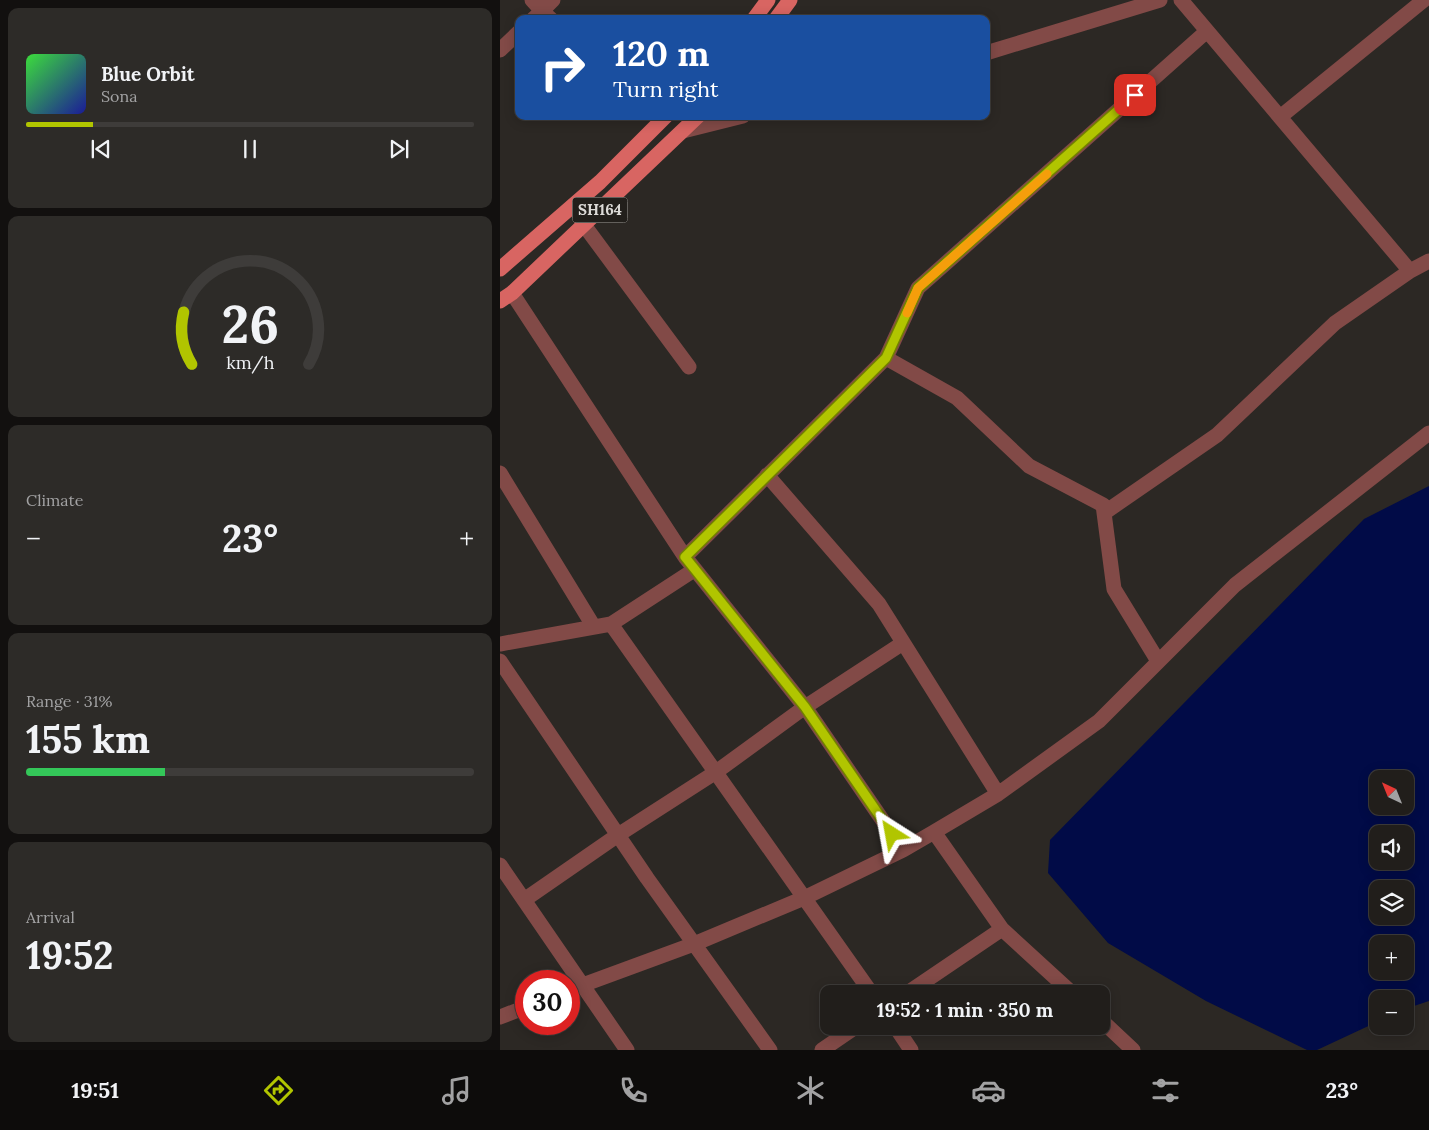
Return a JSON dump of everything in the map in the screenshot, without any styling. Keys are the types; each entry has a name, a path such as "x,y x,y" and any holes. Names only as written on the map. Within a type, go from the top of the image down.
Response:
{"main road":[{"path":"757,15 768,0"},
{"path":"779,15 790,0"},
{"path":"500,269 600,182 659,120"},
{"name":"SH164","path":"506,297 694,120"}],"street":[{"path":"990,52 1160,0"},
{"path":"1181,0 1410,271"},
{"path":"1280,117 1424,0"},
{"path":"685,557 886,358 918,288 1207,31"},
{"path":"500,50 515,36"},
{"path":"683,131 728,120"},
{"path":"574,205 584,224 690,367"},
{"path":"1104,513 1218,435 1335,323 1410,271 1429,261"},
{"path":"506,297 694,570 805,707 903,850"},
{"path":"886,358 957,398 1029,466 1103,505 1114,589 1158,661"},
{"path":"580,985 694,944 804,898 903,850 998,794 1099,721 1235,585 1429,433"},
{"path":"500,473 594,627"},
{"path":"767,475 879,604 998,794"},
{"path":"500,644 611,624 694,570"},
{"path":"611,624 866,985"},
{"path":"524,900 618,835 716,772 805,707 903,643"},
{"path":"500,661 618,835 770,1050"},
{"path":"934,832 1002,928 1063,985"},
{"path":"500,864 524,900 565,970"},
{"path":"919,985 1002,928"},
{"path":"580,993 627,1050"},
{"path":"500,1017 515,1011"},
{"path":"1110,1028 1133,1050"},
{"path":"822,1050 844,1035"},
{"path":"901,1035 911,1050"}],"shaded area":[{"path":"1429,486 1429,1001 1414,1006 1414,990 1369,990 1369,1026 1317,1050 1307,1050 1206,1001 1108,943 1048,873 1050,840 1364,519"}],"slow traffic":[{"path":"907,313 918,288 1047,174"}],"route":[{"path":"892,834 805,707 685,557 886,358 918,288 1135,95"}]}
